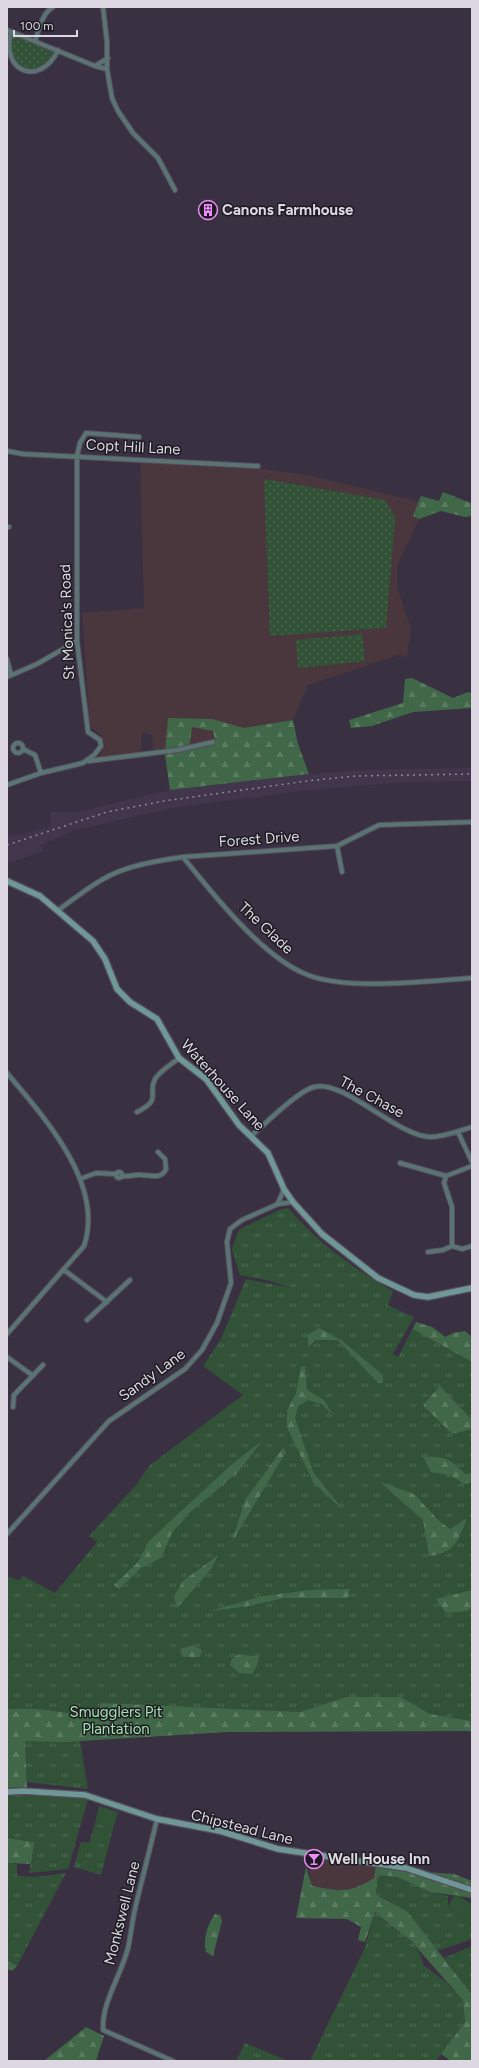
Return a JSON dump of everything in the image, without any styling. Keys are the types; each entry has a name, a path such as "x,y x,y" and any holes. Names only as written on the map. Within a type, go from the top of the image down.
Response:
{"main road":[{"name":"Waterhouse Lane","path":"7,881 40,896 100,948 117,989 130,1002 158,1020 179,1058 206,1079 224,1106 268,1153 284,1189 293,1202 322,1234 378,1278 418,1296 428,1297 472,1288"},
{"name":"Chipstead Lane","path":"7,1792 23,1791 85,1795 157,1819 220,1832 278,1849 308,1855 331,1856 406,1868 472,1890"}],"street":[{"path":"35,41 48,9 53,7"},
{"path":"103,7 108,58 107,69 112,98 118,111 134,133 158,158 175,190"},
{"path":"58,50 53,61 42,69 29,72 16,67 9,56 7,45 9,31 58,50 95,66 107,69"},
{"path":"95,66 108,58"},
{"name":"St Monica's Road","path":"88,761 99,750 101,743 100,740 88,732 77,641 77,456 80,443 86,433 139,437"},
{"name":"Copt Hill Lane","path":"7,451 23,454 258,466"},
{"path":"7,659 9,676 37,664 77,641"},
{"path":"7,785 41,773 88,761 178,750 213,742"},
{"path":"24,748 35,755 41,773"},
{"name":"Forest Drive","path":"57,911 93,886 122,870 183,857 337,846 379,825 472,822"},
{"path":"337,846 342,872"},
{"name":"The Glade","path":"183,857 251,934 280,961 308,975 336,982 381,983 472,978"},
{"path":"137,1112 151,1104 154,1096 155,1080 179,1058"},
{"path":"7,1073 51,1127 71,1158 80,1179 86,1204 88,1233 84,1246 7,1334"},
{"name":"The Chase","path":"251,1136 305,1091 322,1086 337,1091 416,1134 436,1136 458,1132 472,1127"},
{"path":"458,1132 472,1162"},
{"path":"80,1179 96,1173 116,1174 118,1178 122,1176 143,1175 154,1177 162,1174 166,1169 166,1162 158,1152"},
{"path":"400,1162 446,1176 472,1166"},
{"path":"446,1176 444,1183 452,1207 452,1246"},
{"path":"278,1204 284,1189"},
{"name":"Sandy Lane","path":"7,1534 109,1421 192,1363 210,1337 231,1283 227,1242 230,1229 242,1220 278,1204 293,1202"},
{"path":"428,1252 443,1250 452,1246 462,1249 472,1246"},
{"path":"64,1270 107,1302"},
{"path":"87,1320 130,1280"},
{"path":"7,1357 32,1375"},
{"path":"13,1407 14,1395 43,1365"},
{"name":"Monkswell Lane","path":"157,1819 135,1910 128,1948 122,1969 108,1998 102,2022 103,2030 173,2061"}],"shaded area":[{"path":"140,462 243,466 312,476 420,502 413,516 419,519 397,566 397,587 411,629 407,657 399,655 308,685 293,720 216,744 165,755 153,750 152,735 142,732 141,753 98,758 105,745 101,735 90,727 82,613 144,608"},
{"path":"472,768 472,781 406,782 310,790 177,807 75,830 41,845 43,851 7,864 7,837 51,827 51,812 78,812 170,790 309,774 368,770"},
{"path":"308,1855 376,1865 374,1878 360,1887 341,1891 312,1886 307,1860"}],"green space":[{"path":"11,32 58,50 42,69 24,70 17,67 10,57 8,50"},
{"path":"264,479 385,500 395,517 386,628 270,636"},
{"path":"443,492 471,503 472,501 472,516 465,517 441,511 419,519 413,516 421,496 439,501"},
{"path":"362,634 365,661 298,668 296,640"},
{"path":"412,678 453,698 468,692 472,693 472,708 413,712 372,726 351,728 349,720 403,703 405,679"},
{"path":"168,718 212,719 244,728 293,720 298,744 309,774 170,790 165,755","holes":["192,727 213,731 215,740 213,744 189,750"]},
{"path":"288,1208 311,1232 337,1254 364,1274 393,1291 388,1305 389,1306 414,1317 393,1354 398,1357 416,1322 432,1327 472,1356 472,1721 430,1714 401,1697 346,1697 300,1712 130,1721 7,1713 7,1576 19,1580 23,1576 55,1593 97,1542 89,1536 137,1484 149,1466 243,1395 203,1366 221,1339 246,1279 292,1288 270,1281 240,1275 232,1249 239,1230 279,1210"},
{"path":"416,1322 432,1327 445,1337 453,1333 465,1331 472,1337 472,1362 413,1329"},
{"path":"319,1328 341,1340 383,1375 383,1383 378,1383 338,1340 315,1340 308,1347 308,1335"},
{"path":"305,1366 307,1390 324,1400 333,1415 322,1404 308,1400 298,1406 295,1418 313,1472 343,1510 313,1482 287,1427 287,1411 296,1393 301,1367"},
{"path":"440,1386 472,1420 472,1429 452,1434 423,1405"},
{"path":"263,1440 238,1472 189,1513 172,1533 161,1558 141,1568 119,1589 114,1585 138,1562 149,1541 231,1465"},
{"path":"283,1448 286,1452 232,1542 245,1500"},
{"path":"423,1457 442,1458 451,1462 465,1474 472,1473 472,1482 464,1484 450,1475 431,1472"},
{"path":"380,1482 414,1494 438,1520 450,1529 467,1518 455,1544 445,1552 429,1556 423,1520"},
{"path":"218,1555 212,1568 177,1608 174,1596 183,1581"},
{"path":"350,1589 348,1598 284,1598 249,1606 210,1611 263,1596 310,1590"},
{"path":"472,1590 472,1607 467,1611 446,1613 436,1599"},
{"path":"193,1645 202,1650 200,1657 182,1655 180,1649"},
{"path":"239,1654 259,1657 252,1674 239,1673 230,1665 232,1659"},
{"name":"Smugglers Pit Plantation","path":"346,1697 401,1697 430,1714 472,1721 472,1731 227,1732 65,1742 25,1741 27,1787 7,1788 7,1709 38,1709 98,1717 101,1703 300,1712"},
{"path":"25,1741 80,1741 88,1789 27,1782"},
{"path":"20,1795 88,1799 68,1869 29,1873 33,1842 7,1838 7,1796"},
{"path":"99,1806 118,1812 113,1829 95,1823"},
{"path":"95,1823 113,1829 101,1875 74,1867 81,1842 89,1843"},
{"path":"7,1838 34,1842 31,1864 7,1863"},
{"path":"7,1863 17,1864 17,1876 36,1877 66,1873 17,1966 7,1960"},
{"path":"376,1865 409,1871 454,1874 472,1881 472,1898 430,1892 397,1877 378,1875 376,1895 407,1911 472,1995 472,2061 451,2061 441,2054 465,2022 463,2000 410,1940 375,1912 365,1942 358,1940 361,1927 347,1919 296,1918 306,1867 312,1886 344,1890 358,1887 374,1878"},
{"path":"378,1875 397,1877 430,1892 448,1896 448,1906 469,1919 472,1919 472,1939 437,1951 407,1911 376,1895"},
{"path":"455,1894 472,1904 472,1919 469,1919 448,1906"},
{"path":"375,1912 405,1935 417,1949 423,1965 446,1982 463,2000 465,2022 436,2061 310,2061 364,1950"},
{"path":"215,1914 220,1915 222,1921 213,1956 206,1952 205,1937"},
{"path":"472,1946 472,1995 444,1958"},
{"path":"7,1960 17,1966 12,1971 7,1969"},
{"path":"86,2027 104,2036 96,2061 44,2061"},
{"path":"245,2043 288,2061 236,2061"}],"railway":[{"path":"7,845 107,812 164,801 307,781 355,776 472,774"}],"place":[{"name":"Canons Farmhouse","path":"208,210"},
{"name":"Well House Inn","path":"314,1859"}]}
